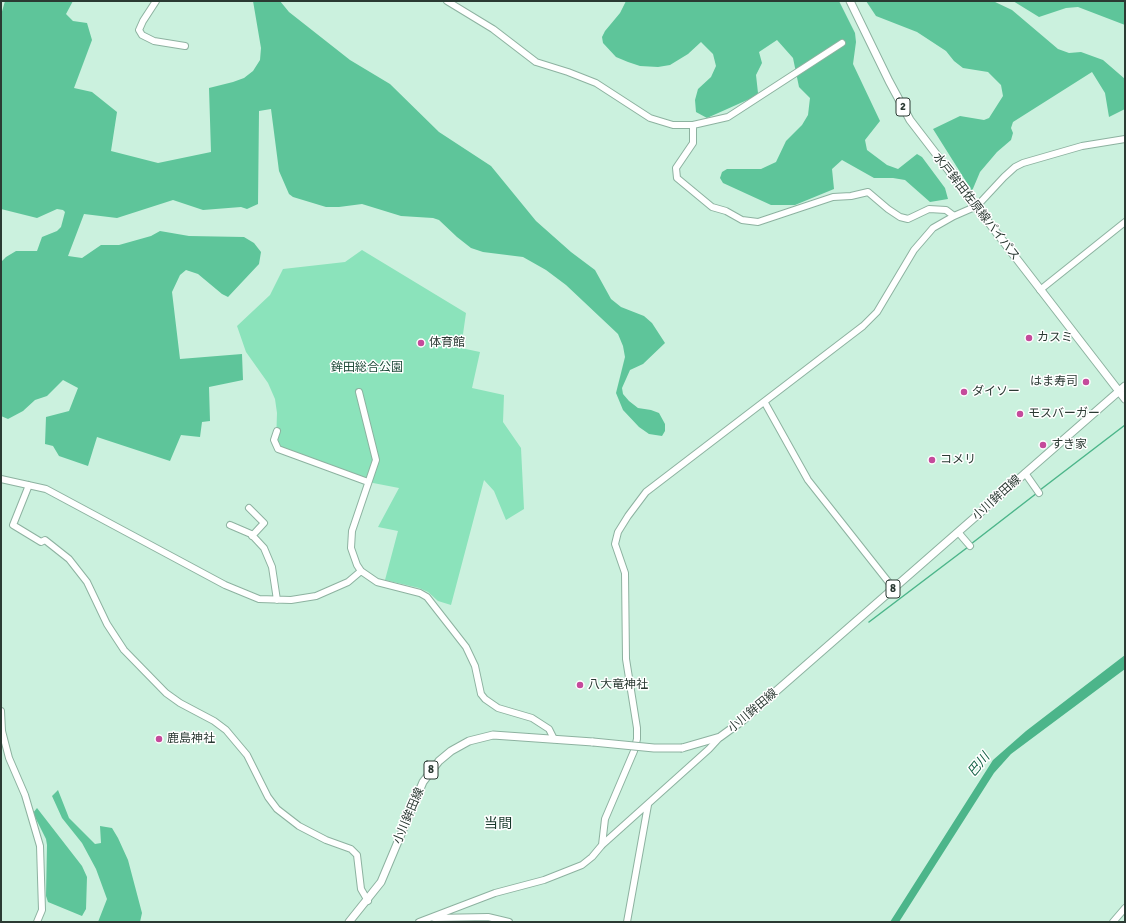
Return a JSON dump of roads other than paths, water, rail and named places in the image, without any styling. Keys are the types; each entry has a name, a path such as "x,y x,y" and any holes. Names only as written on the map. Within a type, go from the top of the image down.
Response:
{"main road":[{"name":"水戸鉾田佐原線バイパス","path":"850,1 910,120 1125,399"},
{"name":"小川鉾田線","path":"349,922 368,901 385,873 423,782 444,756 469,741 485,736 502,734 654,748 682,748 720,736 742,721 1125,386"}],"street":[{"path":"156,1 139,30 142,35 154,41 185,46"},
{"path":"447,1 493,29 536,62 596,83 650,118 673,125 693,125 733,115 842,43"},
{"path":"693,125 693,143 676,168 677,178 712,207 726,211 742,220 758,222 833,198 868,192 900,217 908,219 929,209 946,210 954,216"},
{"path":"602,845 605,819 634,751 637,728 626,659 625,573 615,544 618,532 646,492 765,403 863,326 877,312 922,239 933,228 954,216 977,206 1004,177 1023,163 1082,146 1125,139"},
{"path":"1040,290 1125,222"},
{"path":"359,392 375,451 376,460 353,524 350,548 361,571 383,584 420,593 427,597 466,647 475,666 481,694 485,699 498,708 521,714 541,724 549,729 554,739"},
{"path":"765,403 808,480 894,588"},
{"path":"277,431 274,440 278,449 368,482"},
{"path":"1025,473 1038,492"},
{"path":"1,480 46,489 236,591 259,599 297,600 325,593 348,582 361,571"},
{"path":"29,485 13,525 41,542 45,540 69,558 87,582 107,624 124,650 169,696 214,721 226,730 247,755 268,797 277,809 299,826 326,840 351,849 357,855 361,889 368,901"},
{"path":"249,508 264,523 252,536"},
{"path":"230,525 252,536 269,555 277,600"},
{"path":"958,532 969,545"},
{"path":"1,711 2,731 9,758 25,795 40,846 42,910 37,922"},
{"path":"419,922 495,893 572,870 587,862 602,845 709,749 720,736"},
{"path":"627,922 648,805"},
{"path":"1113,922 1125,908"},
{"path":"433,917 435,919 488,917 509,922"}],"waterway":[{"path":"1040,490 1125,425"},
{"path":"971,544 1037,493"},
{"path":"869,622 968,547"}],"place":[{"name":"カスミ","path":"1029,338"},
{"name":"体育館","path":"421,343"},
{"name":"はま寿司","path":"1086,382"},
{"name":"ダイソー","path":"964,392"},
{"name":"モスバーガー","path":"1020,414"},
{"name":"すき家","path":"1043,445"},
{"name":"コメリ","path":"932,460"},
{"name":"八大竜神社","path":"580,685"},
{"name":"鹿島神社","path":"159,739"}],"district":[{"name":"当間","path":"498,824"}],"park label":[{"name":"鉾田総合公園","path":"367,368"}],"water label":[{"name":"巴川","path":"979,765"}]}
